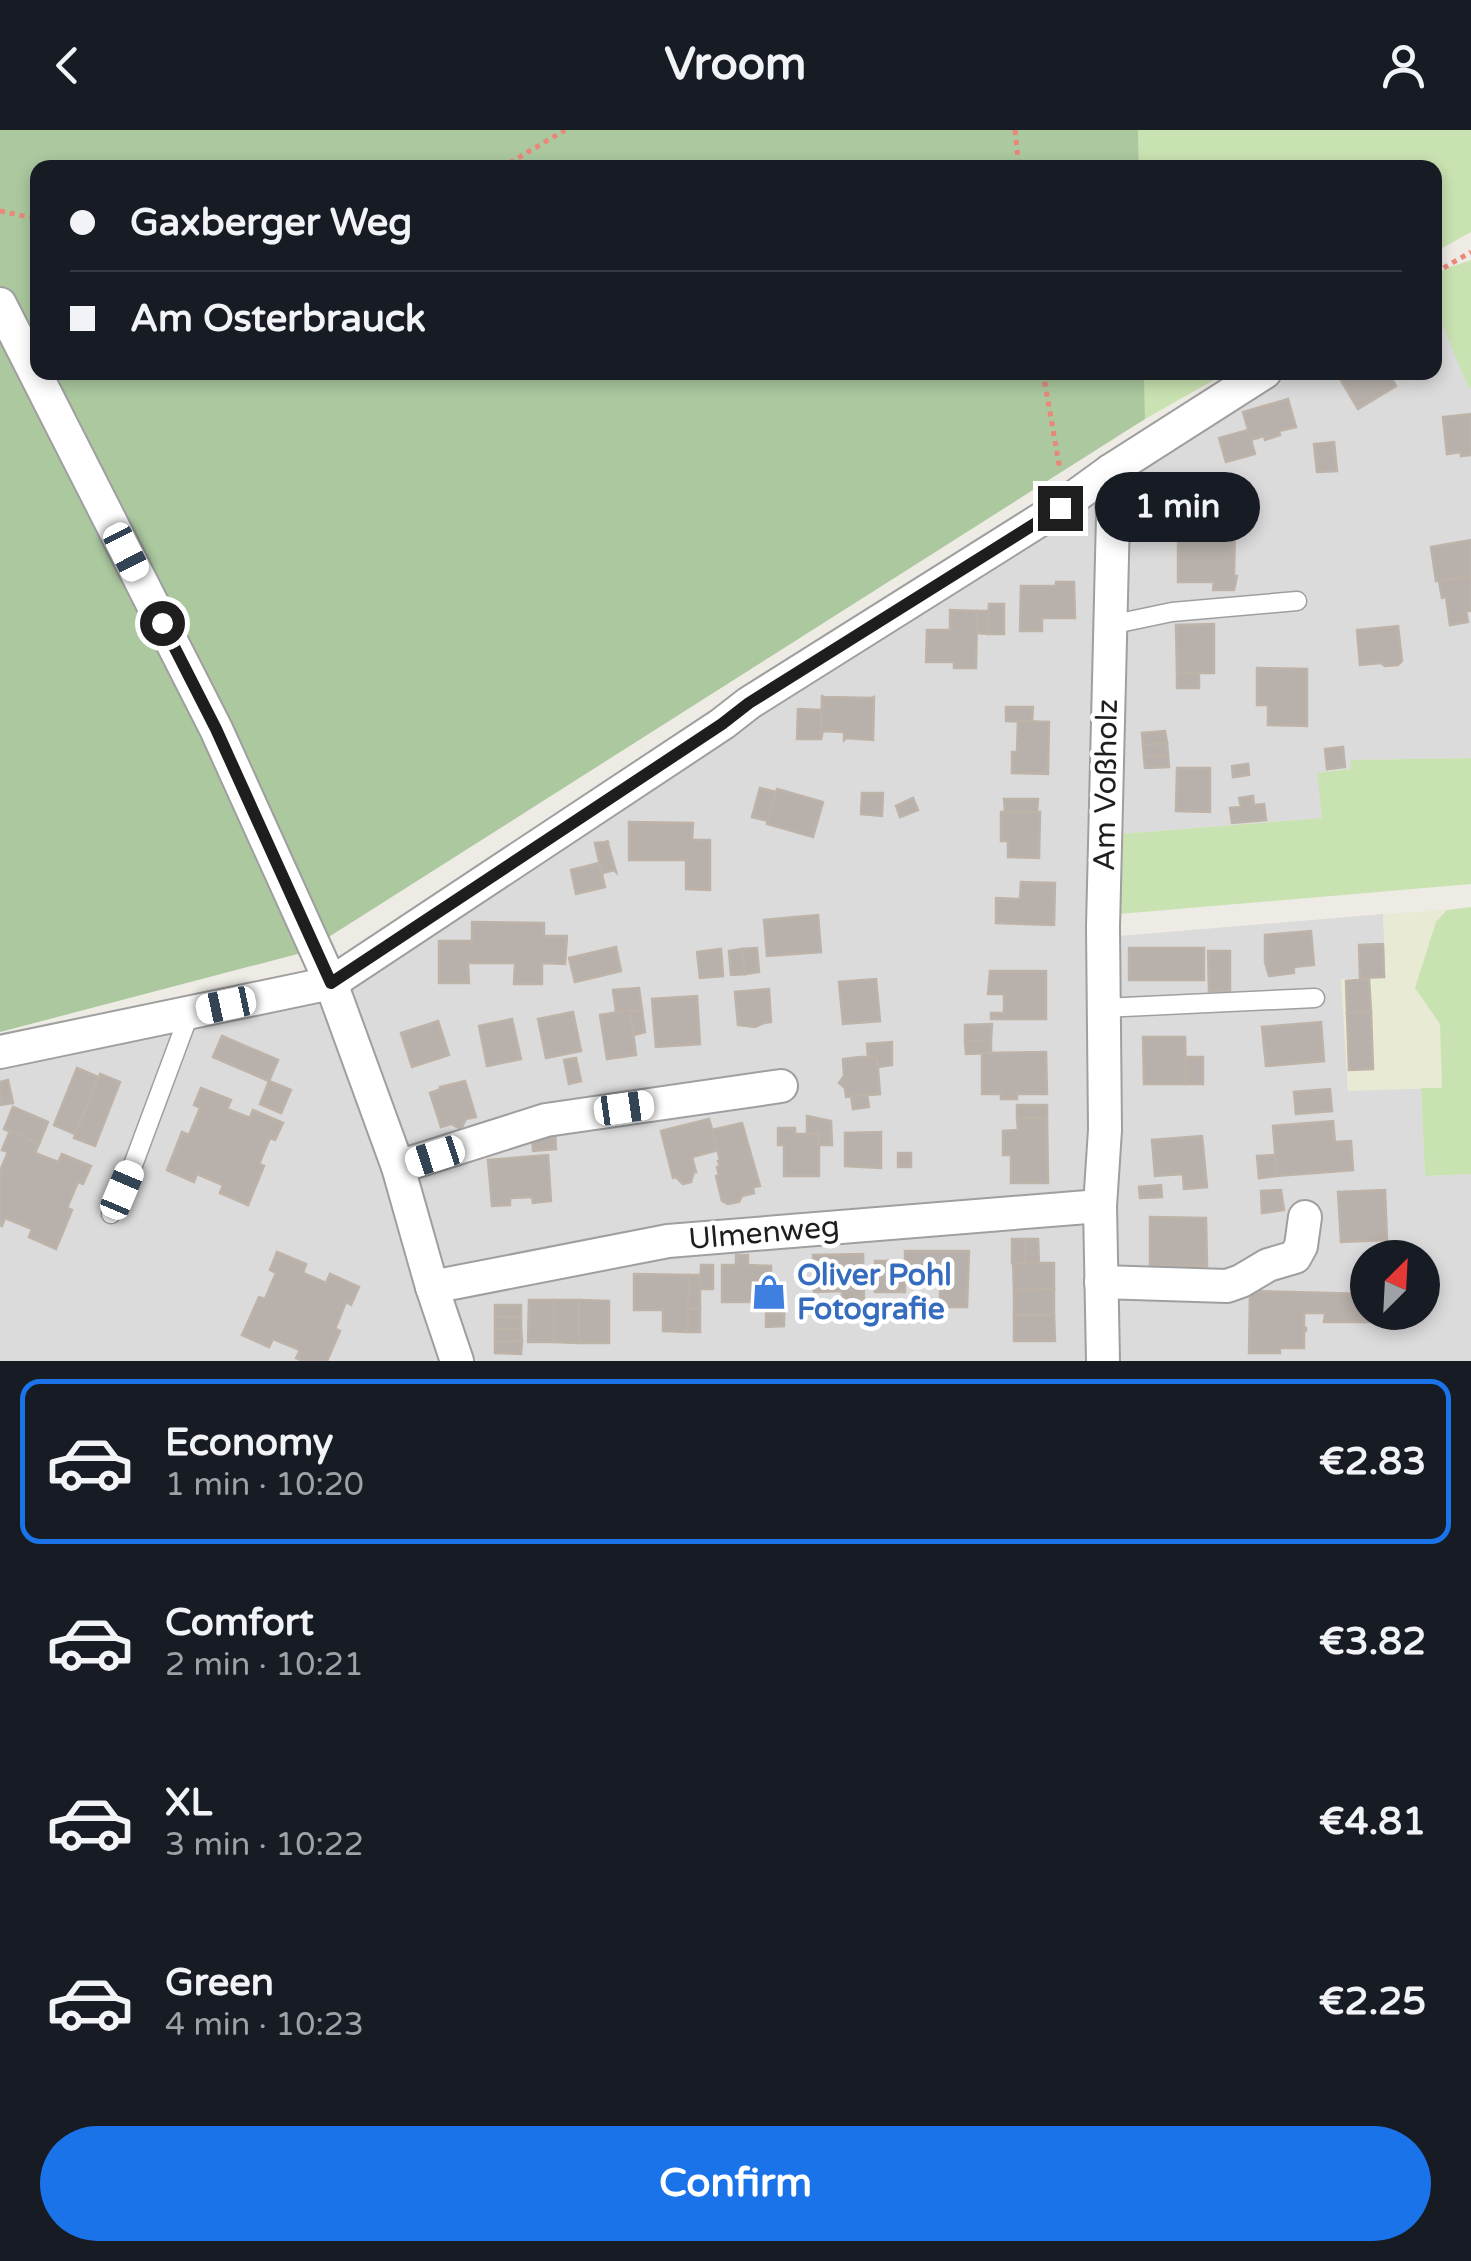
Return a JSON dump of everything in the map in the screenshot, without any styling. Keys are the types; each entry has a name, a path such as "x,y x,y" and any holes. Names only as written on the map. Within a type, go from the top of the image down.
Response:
{"street":[{"path":"0,304 30,363"},
{"path":"39,380 216,729 331,983 398,1167 457,1361"},
{"path":"0,1052 331,983 749,703 1060,508 1253,380"},
{"name":"Am Voßholz","path":"1102,1361 1102,927 1113,516 1110,472"},
{"path":"398,1167 546,1120 781,1086"},
{"name":"Ulmenweg","path":"432,1287 668,1241 1100,1206"},
{"path":"1102,1282 1228,1286 1294,1256 1301,1246 1304,1218"}],"lane":[{"path":"1110,626 1172,612 1297,600"},
{"path":"1103,1008 1315,998"},
{"path":"111,1214 190,1012"}],"path":[{"path":"515,160 565,130"},
{"path":"1015,130 1018,160"},
{"path":"0,211 30,217"},
{"path":"1442,268 1471,252"},
{"path":"1044,380 1060,472 1060,508"}],"shaded area":[{"path":"1442,322 1471,387 1471,758 1351,760 1351,769 1318,773 1322,818 1120,834 1119,936 1383,914 1386,978 1342,979 1348,1090 1421,1088 1425,1176 1471,1174 1471,1361 0,1361 0,1064 316,996 1255,380 1442,380"}],"green space":[{"path":"0,130 1138,130 1139,160 30,160 30,380 1144,380 1145,419 305,952 0,1032"},
{"path":"1138,130 1471,130 1471,232 1442,248 1442,160 1139,160"},
{"path":"1471,260 1469,388 1442,322 1442,272"},
{"path":"1144,380 1214,380 1145,419"},
{"path":"1471,758 1471,884 1119,914 1120,834 1322,818 1317,773 1350,769 1351,760"},
{"path":"1471,907 1471,1174 1425,1176 1421,1088 1442,1088 1440,1024 1415,988 1436,922 1447,910"},
{"path":"1447,910 1436,922 1415,988 1440,1024 1442,1088 1348,1091 1341,979 1386,978 1383,914"}],"building":[{"path":"1341,380 1393,380 1396,386 1358,409"},
{"path":"1288,399 1296,427 1265,440 1264,436 1251,440 1243,412"},
{"path":"1471,414 1471,455 1447,454 1443,417"},
{"path":"1248,430 1255,454 1226,462 1219,438"},
{"path":"1334,442 1337,471 1317,472 1314,444"},
{"path":"1203,515 1229,515 1229,529 1203,529"},
{"path":"1203,529 1235,529 1234,590 1213,590 1214,582 1178,582 1178,537 1203,537"},
{"path":"1471,540 1471,576 1436,581 1431,547"},
{"path":"1471,576 1468,622 1450,625 1439,581"},
{"path":"1056,582 1074,582 1075,618 1042,618 1042,631 1020,631 1021,586 1056,586"},
{"path":"989,604 1004,604 1004,634 988,634"},
{"path":"950,610 977,611 976,668 954,668 954,662 926,662 927,630 950,630"},
{"path":"977,611 989,611 988,634 977,633"},
{"path":"1214,624 1214,673 1177,673 1176,625"},
{"path":"1398,626 1402,661 1398,665 1360,665 1357,630"},
{"path":"1257,668 1307,669 1307,726 1268,725 1268,705 1257,705"},
{"path":"1177,673 1199,673 1199,688 1177,688"},
{"path":"822,695 874,697 873,740 844,740 844,732 823,731 821,739"},
{"path":"1006,707 1033,707 1032,722 1006,721"},
{"path":"798,709 821,710 821,739 797,739"},
{"path":"1018,721 1049,722 1048,774 1012,773"},
{"path":"1165,731 1167,743 1143,745 1142,733"},
{"path":"1167,743 1168,755 1144,757 1143,745"},
{"path":"1343,747 1345,767 1327,769 1325,749"},
{"path":"1168,755 1169,767 1145,768 1144,757"},
{"path":"1248,764 1249,775 1233,777 1232,766"},
{"path":"1177,768 1210,768 1210,812 1176,811"},
{"path":"760,788 776,792 768,821 752,817"},
{"path":"777,789 823,802 813,837 767,824"},
{"path":"862,793 883,793 882,816 861,814"},
{"path":"1253,796 1254,805 1264,804 1266,820 1232,823 1230,808 1241,807 1239,798"},
{"path":"913,798 918,810 900,817 896,806"},
{"path":"1004,799 1038,799 1037,812 1005,812"},
{"path":"1001,812 1040,812 1039,858 1008,857 1008,841 1001,841"},
{"path":"629,822 693,823 692,840 710,840 710,890 686,889 686,860 629,860"},
{"path":"608,842 616,872 602,875 595,843"},
{"path":"599,863 605,887 576,894 571,870"},
{"path":"1021,882 1055,883 1054,925 996,923 996,898 1020,899"},
{"path":"818,915 821,952 767,956 764,920"},
{"path":"472,922 544,923 544,936 567,936 565,964 542,963 542,984 514,984 515,963 468,963 469,983 439,983 439,941 472,941"},
{"path":"1311,931 1314,965 1294,967 1294,973 1269,976 1265,935"},
{"path":"1383,944 1384,977 1360,978 1359,945"},
{"path":"616,947 621,971 575,982 569,958"},
{"path":"757,948 759,972 745,974 742,949"},
{"path":"1129,948 1204,948 1204,980 1129,980"},
{"path":"721,949 723,976 700,978 697,952"},
{"path":"742,949 745,974 731,975 729,951"},
{"path":"1208,951 1230,951 1230,991 1209,991"},
{"path":"990,971 1046,971 1046,1019 991,1019 991,1013 1004,1013 1004,994 988,994"},
{"path":"876,979 880,1021 843,1024 839,982"},
{"path":"1369,979 1371,1012 1347,1013 1346,981"},
{"path":"639,988 642,1010 616,1012 613,990"},
{"path":"769,989 771,1022 755,1027 738,1025 735,992"},
{"path":"697,996 700,1044 656,1047 652,999"},
{"path":"630,1010 636,1055 607,1059 600,1015"},
{"path":"642,1010 645,1032 634,1035 630,1012"},
{"path":"573,1012 581,1051 546,1058 538,1019"},
{"path":"1371,1012 1373,1069 1349,1070 1347,1013"},
{"path":"512,1019 521,1059 487,1066 479,1026"},
{"path":"438,1021 449,1055 412,1067 401,1033"},
{"path":"1321,1022 1324,1061 1266,1066 1262,1027"},
{"path":"992,1024 991,1040 965,1041 965,1025"},
{"path":"222,1036 278,1060 269,1081 213,1057"},
{"path":"1143,1037 1185,1037 1186,1084 1144,1084"},
{"path":"991,1040 991,1053 966,1054 965,1041"},
{"path":"892,1042 892,1065 878,1067 877,1057 868,1058 867,1044"},
{"path":"1046,1052 1047,1094 1017,1094 1017,1099 1001,1099 1001,1094 982,1094 982,1053"},
{"path":"877,1057 880,1094 846,1097 845,1088 839,1083 844,1076 843,1059"},
{"path":"1186,1057 1203,1057 1203,1084 1186,1084"},
{"path":"576,1058 581,1081 569,1084 564,1060"},
{"path":"77,1068 98,1077 75,1134 54,1125"},
{"path":"100,1074 120,1082 95,1146 74,1138"},
{"path":"8,1080 13,1103 0,1105 0,1082"},
{"path":"269,1081 291,1090 281,1113 260,1104"},
{"path":"465,1081 476,1117 466,1119 461,1129 451,1124 441,1127 430,1093"},
{"path":"201,1088 231,1100 227,1109 250,1118 253,1110 283,1123 275,1140 270,1138 259,1164 264,1166 248,1205 220,1193 223,1185 197,1174 194,1182 167,1170 182,1132 189,1135 200,1108 194,1105"},
{"path":"1330,1089 1332,1111 1296,1114 1294,1092"},
{"path":"867,1095 869,1107 853,1109 851,1096"},
{"path":"1017,1105 1047,1105 1047,1118 1017,1118"},
{"path":"13,1107 48,1122 39,1144 4,1129"},
{"path":"807,1116 831,1121 832,1145 819,1145 819,1134 807,1134"},
{"path":"1017,1118 1047,1118 1048,1183 1011,1183 1011,1155 1003,1155 1003,1131 1018,1130"},
{"path":"709,1119 718,1150 692,1157 696,1172 691,1182 683,1184 673,1178 661,1131"},
{"path":"1333,1121 1335,1142 1351,1141 1353,1170 1277,1176 1273,1126"},
{"path":"742,1123 760,1186 753,1187 754,1193 742,1196 739,1202 728,1204 722,1201 716,1176 720,1160 712,1130"},
{"path":"778,1128 795,1128 795,1134 819,1134 819,1176 784,1176 784,1145 778,1145"},
{"path":"555,1130 556,1149 533,1151 532,1137"},
{"path":"10,1131 39,1144 35,1153 58,1162 62,1154 91,1166 83,1184 78,1182 67,1208 72,1210 56,1249 29,1237 32,1229 5,1218 0,1225 0,1171 8,1152 2,1150"},
{"path":"881,1132 881,1168 845,1166 845,1133"},
{"path":"1202,1136 1207,1187 1184,1189 1183,1174 1155,1176 1152,1140"},
{"path":"898,1153 911,1153 911,1167 898,1167"},
{"path":"548,1155 551,1201 533,1203 532,1197 510,1198 510,1205 492,1206 488,1160"},
{"path":"1275,1155 1277,1176 1259,1178 1257,1156"},
{"path":"1161,1185 1162,1197 1140,1198 1139,1187"},
{"path":"1281,1190 1284,1210 1262,1213 1261,1191"},
{"path":"1385,1190 1387,1240 1341,1242 1338,1192"},
{"path":"1150,1217 1206,1218 1207,1266 1150,1266"},
{"path":"1012,1239 1025,1239 1025,1263 1012,1263"},
{"path":"1025,1239 1038,1239 1039,1263 1025,1263"},
{"path":"905,1251 969,1251 967,1307 940,1307 940,1278 905,1284"},
{"path":"277,1252 306,1264 303,1273 326,1283 330,1274 359,1287 351,1305 346,1302 335,1329 340,1331 327,1361 303,1361 296,1358 300,1350 273,1339 269,1347 242,1335 259,1297 265,1299 276,1273 270,1270"},
{"path":"863,1254 864,1301 842,1301 842,1291 814,1292 813,1255"},
{"path":"736,1255 748,1255 748,1265 771,1266 771,1302 722,1302 722,1265 736,1265"},
{"path":"875,1261 888,1261 888,1292 875,1292"},
{"path":"888,1261 905,1261 905,1292 888,1292"},
{"path":"1013,1263 1054,1263 1054,1289 1014,1290"},
{"path":"701,1265 713,1265 713,1289 700,1289"},
{"path":"634,1274 689,1275 688,1332 663,1331 663,1310 634,1310"},
{"path":"689,1275 700,1275 700,1309 688,1309"},
{"path":"771,1288 784,1288 784,1314 771,1314"},
{"path":"1054,1289 1054,1315 1014,1315 1014,1290"},
{"path":"1250,1291 1350,1294 1350,1322 1324,1322 1325,1313 1304,1313 1304,1348 1249,1353"},
{"path":"529,1300 554,1300 554,1342 528,1342"},
{"path":"554,1300 579,1300 579,1343 554,1342"},
{"path":"579,1300 609,1301 609,1343 579,1343"},
{"path":"766,1302 771,1302 771,1314 784,1314 784,1326 766,1327"},
{"path":"495,1305 521,1305 521,1317 495,1317"},
{"path":"688,1309 700,1309 700,1332 688,1332"},
{"path":"1014,1315 1054,1315 1055,1341 1014,1341"},
{"path":"495,1317 521,1317 521,1329 495,1329"},
{"path":"495,1329 521,1329 522,1341 495,1342"},
{"path":"522,1341 521,1354 495,1353 495,1342"}],"place":[{"name":"Oliver Pohl Fotografie","path":"769,1292"}],"route":[{"path":"162,623 216,729 331,983 749,703 1060,508"}]}
